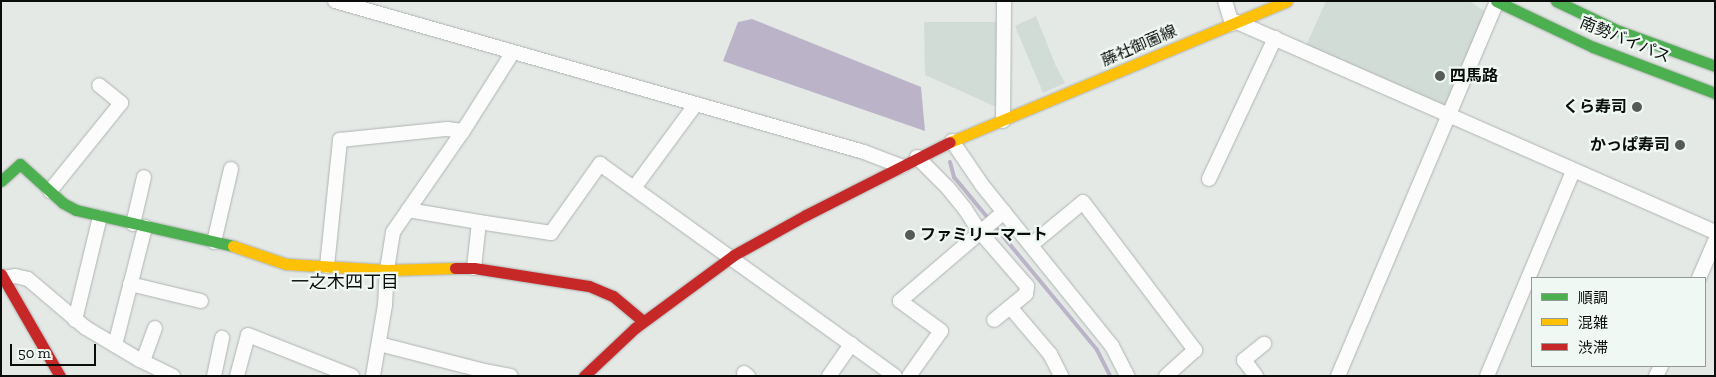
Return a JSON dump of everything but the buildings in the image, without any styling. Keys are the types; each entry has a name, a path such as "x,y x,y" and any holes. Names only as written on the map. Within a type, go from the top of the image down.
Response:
{"main road":[{"name":"藤社御薗線","path":"584,376 608,351 643,321 730,258 806,215 917,157 952,141 1287,1"},
{"name":"南勢バイパス","path":"1497,1 1594,46 1715,93"},
{"name":"南勢バイパス","path":"1556,1 1619,31 1715,66"},
{"path":"1,181 20,164 69,207 100,217 248,249 286,264 387,270 474,268 560,280 588,286 613,296 643,321"},
{"path":"2,276 60,376"}],"street":[{"path":"335,1 864,152 901,166"},
{"path":"1003,121 1004,1"},
{"path":"1225,1 1234,23 1275,38 1450,114 1715,232"},
{"path":"1338,376 1497,1"},
{"path":"1209,179 1275,38"},
{"path":"373,376 385,305 387,270 393,232 463,131 513,52"},
{"path":"50,191 120,103 99,85"},
{"path":"634,188 696,104"},
{"path":"328,266 340,140 447,129 463,131"},
{"path":"952,141 1003,214 1112,346 1127,376"},
{"path":"917,157 954,195 1027,286 1026,294 994,320"},
{"path":"408,210 551,234 600,164 895,376"},
{"path":"214,242 231,169"},
{"path":"1532,277 1573,170"},
{"path":"115,345 130,284 144,177"},
{"path":"1030,245 1083,202 1195,350 1168,375"},
{"path":"909,376 941,332 900,301 1003,214"},
{"path":"75,320 100,217"},
{"path":"474,268 479,222"},
{"path":"1699,277 1715,240"},
{"path":"2,276 28,279 75,320 115,345 173,376"},
{"path":"1487,376 1530,282"},
{"path":"130,284 201,301"},
{"path":"1010,307 1050,354 1061,376"},
{"path":"143,361 155,328"},
{"path":"237,376 248,335 352,376"},
{"path":"214,376 222,338"},
{"path":"378,344 511,376"},
{"path":"829,376 851,344"},
{"path":"1256,376 1244,360 1264,344"}],"shaded area":[{"path":"1326,1 1469,1 1487,13 1448,110 1305,48"},
{"path":"1036,16 1055,64 1065,83 1043,93 1015,26"},
{"path":"752,19 921,87 925,131 723,61 738,22"},
{"path":"924,22 1004,22 1003,110 925,75"}],"waterway":[{"path":"950,162 954,177 1097,350 1110,376"}],"traffic: fast":[{"path":"1496,1 1593,47 1715,93"},
{"path":"1556,1 1619,31 1715,66"},
{"path":"1,181 20,164 63,203 76,210 233,246"}],"traffic: slow":[{"path":"950,142 1287,1"},
{"path":"233,246 286,264 387,270 455,268"}],"traffic: jam":[{"path":"584,376 635,328 734,255 806,215 950,142"},
{"path":"455,268 474,268 589,286 613,296 643,321"},
{"path":"1,274 60,376"}],"place":[{"name":"四馬路","path":"1440,76"},
{"name":"くら寿司","path":"1637,107"},
{"name":"かっぱ寿司","path":"1680,145"},
{"name":"ファミリーマート","path":"910,235"}],"district":[{"name":"一之木四丁目","path":"345,282"}]}
